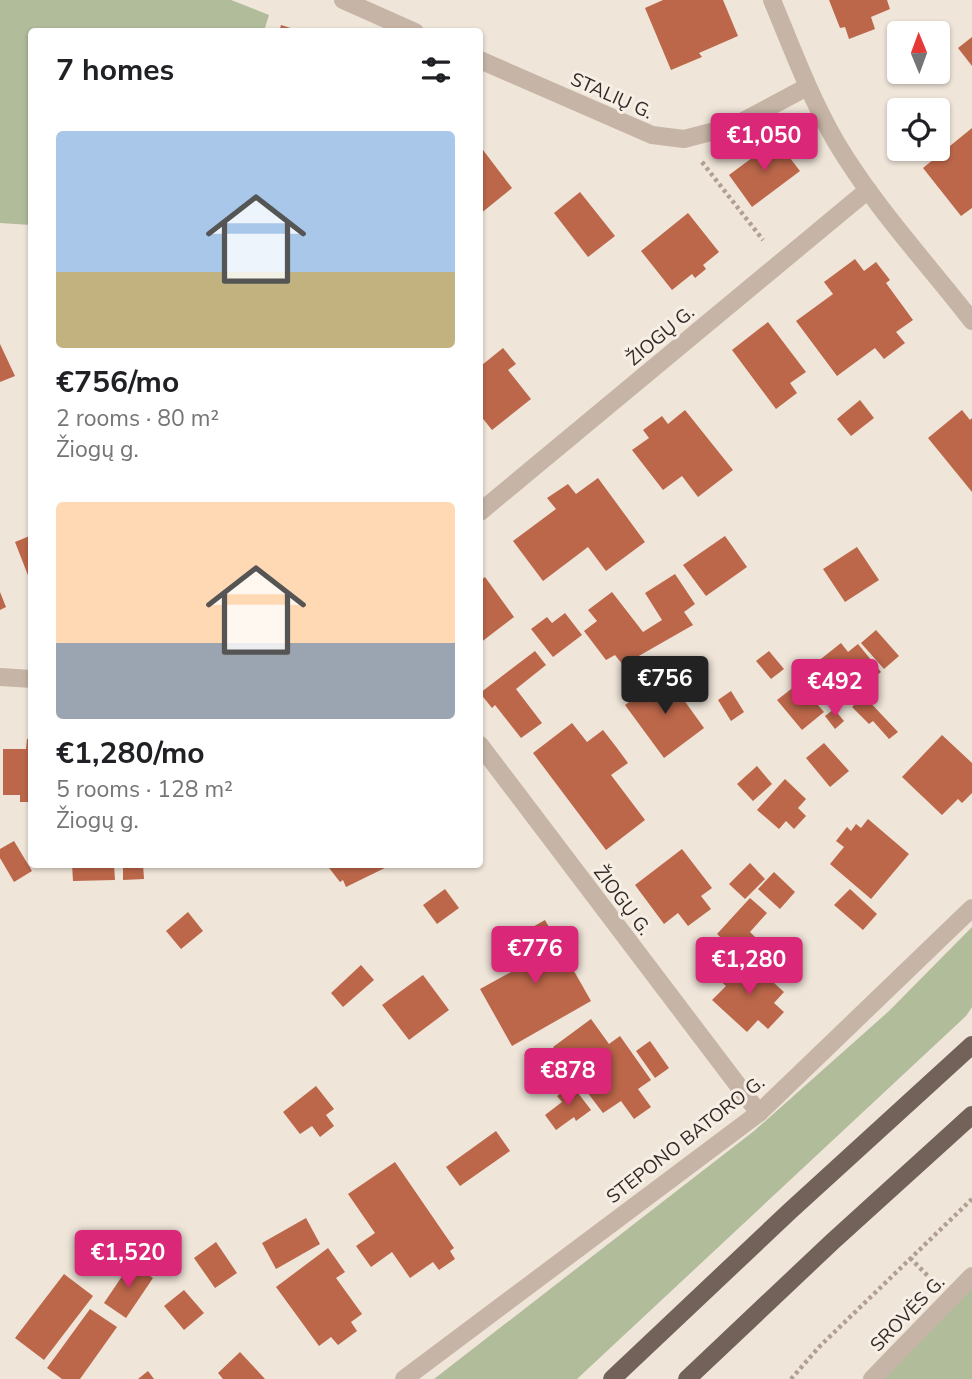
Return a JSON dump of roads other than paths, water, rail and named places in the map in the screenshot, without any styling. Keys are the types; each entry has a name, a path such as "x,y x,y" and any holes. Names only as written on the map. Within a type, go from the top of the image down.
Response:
{"main road":[{"path":"612,1379 790,1210 972,1045"},
{"path":"687,1379 832,1241 972,1115"}],"street":[{"path":"343,0 406,28"},
{"path":"772,0 807,87 836,141 868,190 972,321"},
{"name":"STALIŲ G.","path":"483,61 652,135 684,139 734,126 807,87"},
{"name":"ŽIOGŲ G.","path":"483,510 868,190"},
{"path":"0,677 28,679"},
{"name":"ŽIOGŲ G.","path":"483,750 759,1113"},
{"name":"STEPONO BATORO G.","path":"404,1379 759,1113 972,908"},
{"name":"SROVĖS G.","path":"872,1379 972,1276"}]}
